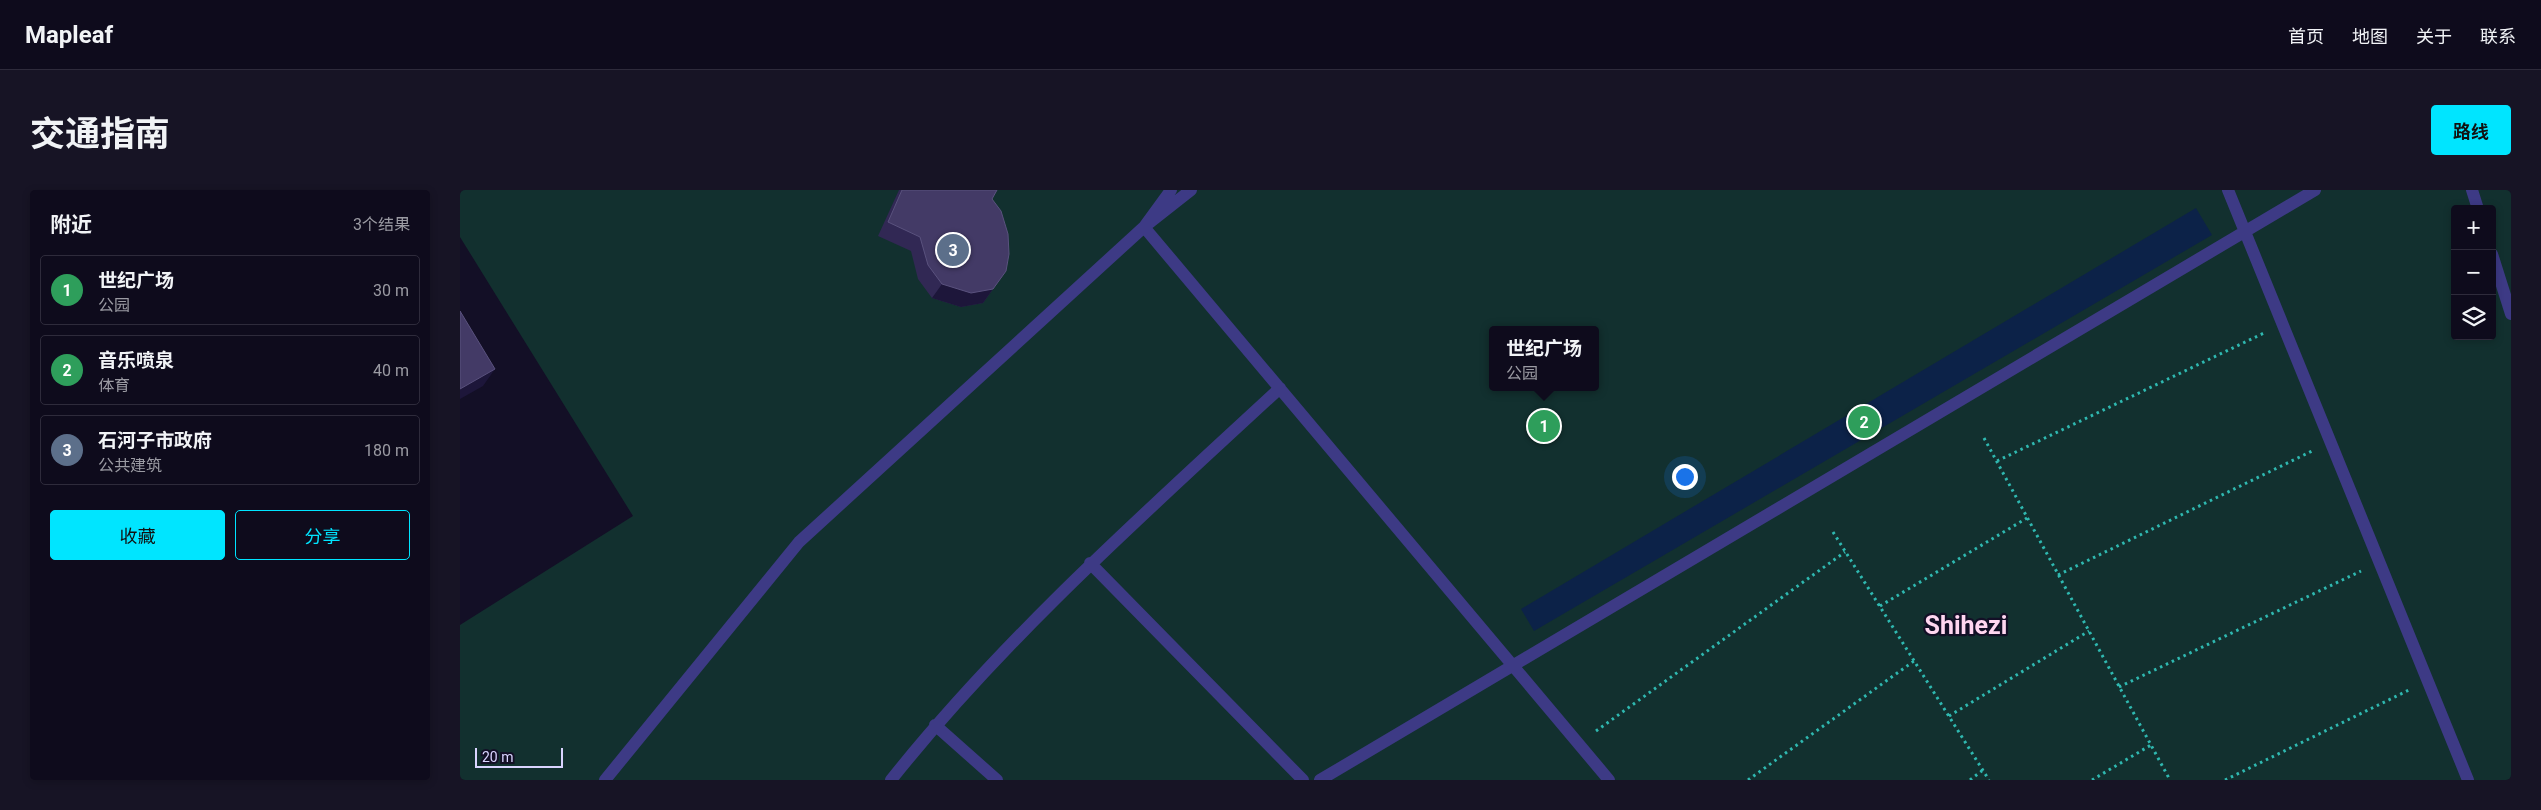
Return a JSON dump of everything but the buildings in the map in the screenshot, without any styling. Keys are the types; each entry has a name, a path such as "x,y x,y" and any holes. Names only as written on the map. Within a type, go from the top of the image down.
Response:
{"street":[{"path":"1144,227 1171,190"},
{"path":"605,780 799,542 1144,227 1191,190"},
{"path":"2228,190 2468,780"},
{"path":"1320,780 2315,190"},
{"path":"2472,190 2477,205"},
{"path":"1144,227 1609,780"},
{"path":"2496,265 2508,297 2511,314"},
{"path":"892,780 935,725 1090,563 1280,388"},
{"path":"1090,563 1303,780"},
{"path":"935,725 997,780"}],"path":[{"path":"1997,461 2282,324"},
{"path":"1984,438 2170,780"},
{"path":"2058,575 2331,442"},
{"path":"1880,606 2027,518"},
{"path":"1833,532 1990,780"},
{"path":"1579,744 1845,552"},
{"path":"2119,687 2379,562"},
{"path":"1949,716 2089,631"},
{"path":"1748,780 1914,661"},
{"path":"2225,780 2428,681"},
{"path":"2092,780 2151,745"},
{"path":"1970,780 1983,770"}],"green space":[{"path":"460,190 2511,190 2511,780 460,780 460,625 633,516 460,237"}],"water":[{"path":"2196,208 2212,235 1534,631 1521,609"}],"place":[{"name":"石河子市政府","path":"953,250"},
{"name":"音乐喷泉","path":"1864,422"},
{"name":"世纪广场","path":"1544,426"}],"district":[{"name":"Shihezi","path":"1966,625"}]}
